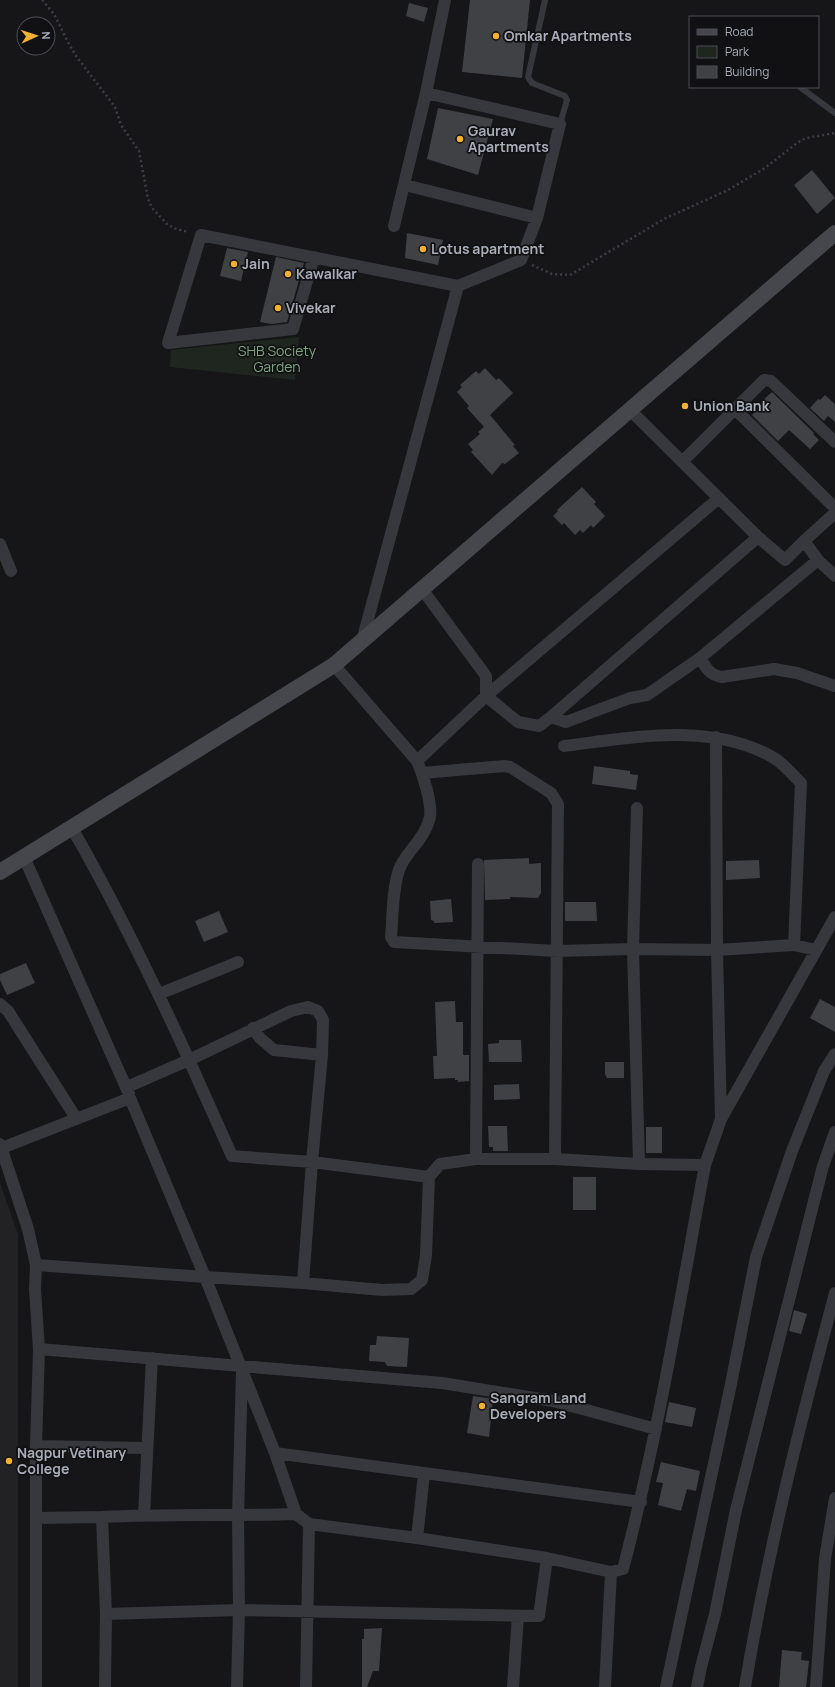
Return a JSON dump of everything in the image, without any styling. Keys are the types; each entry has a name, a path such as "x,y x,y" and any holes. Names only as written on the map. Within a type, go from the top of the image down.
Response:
{"street":[{"path":"394,226 426,93 445,0"},
{"path":"314,257 293,329 168,343 201,235 314,257 458,286 520,260 537,218 560,124 426,93"},
{"path":"405,185 537,218"},
{"path":"0,872 334,665 835,233"},
{"path":"362,641 458,286"},
{"path":"682,462 764,380 768,379 835,442"},
{"path":"630,410 758,537 785,560 835,513"},
{"path":"735,410 835,508"},
{"path":"417,761 486,696 718,498"},
{"path":"486,696 518,722 538,726 552,717 758,537"},
{"path":"804,541 818,560 835,576"},
{"path":"0,544 11,570"},
{"path":"552,717 566,722 630,698 647,694 700,658 818,560"},
{"path":"422,589 486,676 486,696"},
{"path":"700,658 709,672 715,676 722,677 774,669 784,670 835,686"},
{"path":"334,665 417,761 422,773 430,809 430,818 426,828 402,861 398,870 391,937 394,942 558,951 633,949 717,950 794,945 816,950"},
{"path":"564,746 639,737 716,737 751,747 775,759 801,783 794,945"},
{"path":"716,737 717,950 721,1118"},
{"path":"422,773 504,766 510,767 551,793 558,804 558,951 555,1159"},
{"path":"637,808 633,949 639,1164"},
{"path":"72,828 107,889 159,994 232,1156 312,1162 429,1177"},
{"path":"24,857 128,1093 205,1277 276,1453 296,1514 309,1524 417,1538 547,1558 611,1572 623,1569 641,1502 656,1429 704,1165 721,1118 835,917"},
{"path":"476,1159 479,947 478,864"},
{"path":"159,994 238,962"},
{"path":"0,1004 8,1011 76,1118"},
{"path":"36,1687 36,1446 39,1349 35,1289 36,1265 28,1229 1,1146 76,1118 128,1093 253,1028 291,1011 308,1007 318,1011 323,1020 322,1055 303,1283"},
{"path":"253,1028 260,1038 274,1050 322,1055"},
{"path":"666,1687 731,1384 756,1257 792,1151 824,1072 835,1054"},
{"path":"697,1687 715,1614 738,1502 823,1166 835,1132"},
{"path":"36,1265 303,1283 382,1290 411,1289 422,1280 426,1248 429,1177 440,1164 476,1159 555,1159 639,1164 704,1165"},
{"path":"745,1687 757,1617 778,1516 806,1400 835,1293"},
{"path":"39,1349 442,1383 553,1401 656,1429"},
{"path":"144,1515 146,1448 152,1358"},
{"path":"237,1687 239,1610 238,1515 242,1367"},
{"path":"36,1446 146,1448"},
{"path":"276,1453 641,1502"},
{"path":"417,1538 424,1474"},
{"path":"816,1687 824,1559 835,1498"},
{"path":"36,1518 144,1515 296,1514"},
{"path":"102,1517 106,1614 105,1687"},
{"path":"306,1687 309,1524"},
{"path":"106,1614 239,1610 539,1616 547,1558"},
{"path":"605,1687 611,1572"},
{"path":"513,1687 518,1616"}],"lane":[{"path":"545,0 528,77 532,83 566,96 567,100 560,124"},
{"path":"801,88 835,113"}],"path":[{"path":"42,0 54,14 76,56 115,107 121,124 139,151 148,199 152,208 165,222 176,230 201,235"},
{"path":"520,260 552,274 570,274 664,219 728,190 765,168 797,143 813,136 835,133"}],"shaded area":[{"name":"Nagpur Vetinary College","path":"0,1183 18,1234 18,1687 0,1687"}],"green space":[{"name":"SHB Society Garden","path":"299,337 295,380 170,367 171,350"}],"building":[{"name":"Omkar Apartments","path":"470,0 530,0 522,78 462,72"},
{"path":"409,3 428,8 424,22 406,16"},
{"name":"Gaurav Apartments","path":"438,108 493,119 478,175 427,159"},
{"path":"812,170 835,198 817,214 794,185"},
{"name":"Lotus apartment","path":"407,233 443,240 438,265 405,258"},
{"name":"Jain","path":"227,248 248,252 241,281 220,276"},
{"path":"276,257 304,263 287,322 271,324 260,322"},
{"path":"485,368 496,380 499,378 513,393 490,415 515,445 513,446 519,453 505,464 502,463 492,475 471,452 473,450 468,444 480,434 478,432 484,427 467,408 469,406 457,392 462,387 460,385 476,371 479,374"},
{"path":"772,392 814,433 813,434 819,440 810,449 789,430 778,441 752,415 764,402 763,400"},
{"path":"825,395 835,404 835,422 828,416 824,421 810,408 818,399 820,400"},
{"path":"582,487 596,502 594,504 605,516 593,528 591,525 583,533 580,530 575,535 564,523 562,525 553,516 558,511 557,510"},
{"path":"594,766 630,771 630,774 638,775 636,790 592,784"},
{"path":"529,858 529,864 541,863 541,893 538,898 510,897 510,899 485,900 484,860"},
{"path":"759,860 760,878 726,880 726,861"},
{"path":"451,899 453,922 434,923 434,921 431,920 430,901"},
{"path":"565,902 596,902 597,921 565,921"},
{"path":"219,911 228,932 204,942 195,921"},
{"path":"26,963 35,983 7,995 0,980 0,974"},
{"path":"820,999 835,1007 835,1032 810,1018"},
{"path":"455,1001 456,1022 463,1022 463,1055 469,1055 469,1081 458,1082 455,1078 434,1079 433,1056 437,1056 435,1002"},
{"path":"499,1040 521,1040 522,1062 489,1062 488,1044 499,1043"},
{"path":"605,1062 624,1062 624,1078 607,1078 605,1074"},
{"path":"519,1084 520,1099 494,1100 494,1085"},
{"path":"488,1126 507,1126 508,1151 493,1151 493,1147 489,1147"},
{"path":"646,1127 662,1127 662,1153 646,1153"},
{"path":"573,1177 596,1177 596,1210 573,1210"},
{"path":"794,1310 807,1314 801,1334 789,1331"},
{"path":"377,1336 409,1338 407,1367 387,1366 385,1362 369,1361 370,1345 376,1345"},
{"name":"Sangram Land Developers","path":"473,1396 493,1399 489,1437 467,1433"},
{"path":"669,1402 696,1408 692,1427 665,1422"},
{"path":"661,1462 700,1471 696,1491 687,1489 681,1511 658,1505 663,1483 656,1482"},
{"path":"382,1628 379,1671 373,1671 367,1687 362,1687 362,1639 364,1639 364,1629"},
{"path":"782,1650 802,1652 801,1660 809,1661 806,1687 779,1687"}],"place":[{"name":"Omkar Apartments","path":"496,36"},
{"name":"Gaurav Apartments","path":"460,139"},
{"name":"Lotus apartment","path":"423,249"},
{"name":"Jain","path":"234,264"},
{"name":"Kawalkar","path":"288,274"},
{"name":"Vivekar","path":"278,308"},
{"name":"Union Bank","path":"685,406"},
{"name":"Sangram Land Developers","path":"482,1406"},
{"name":"Nagpur Vetinary College","path":"9,1461"}]}
